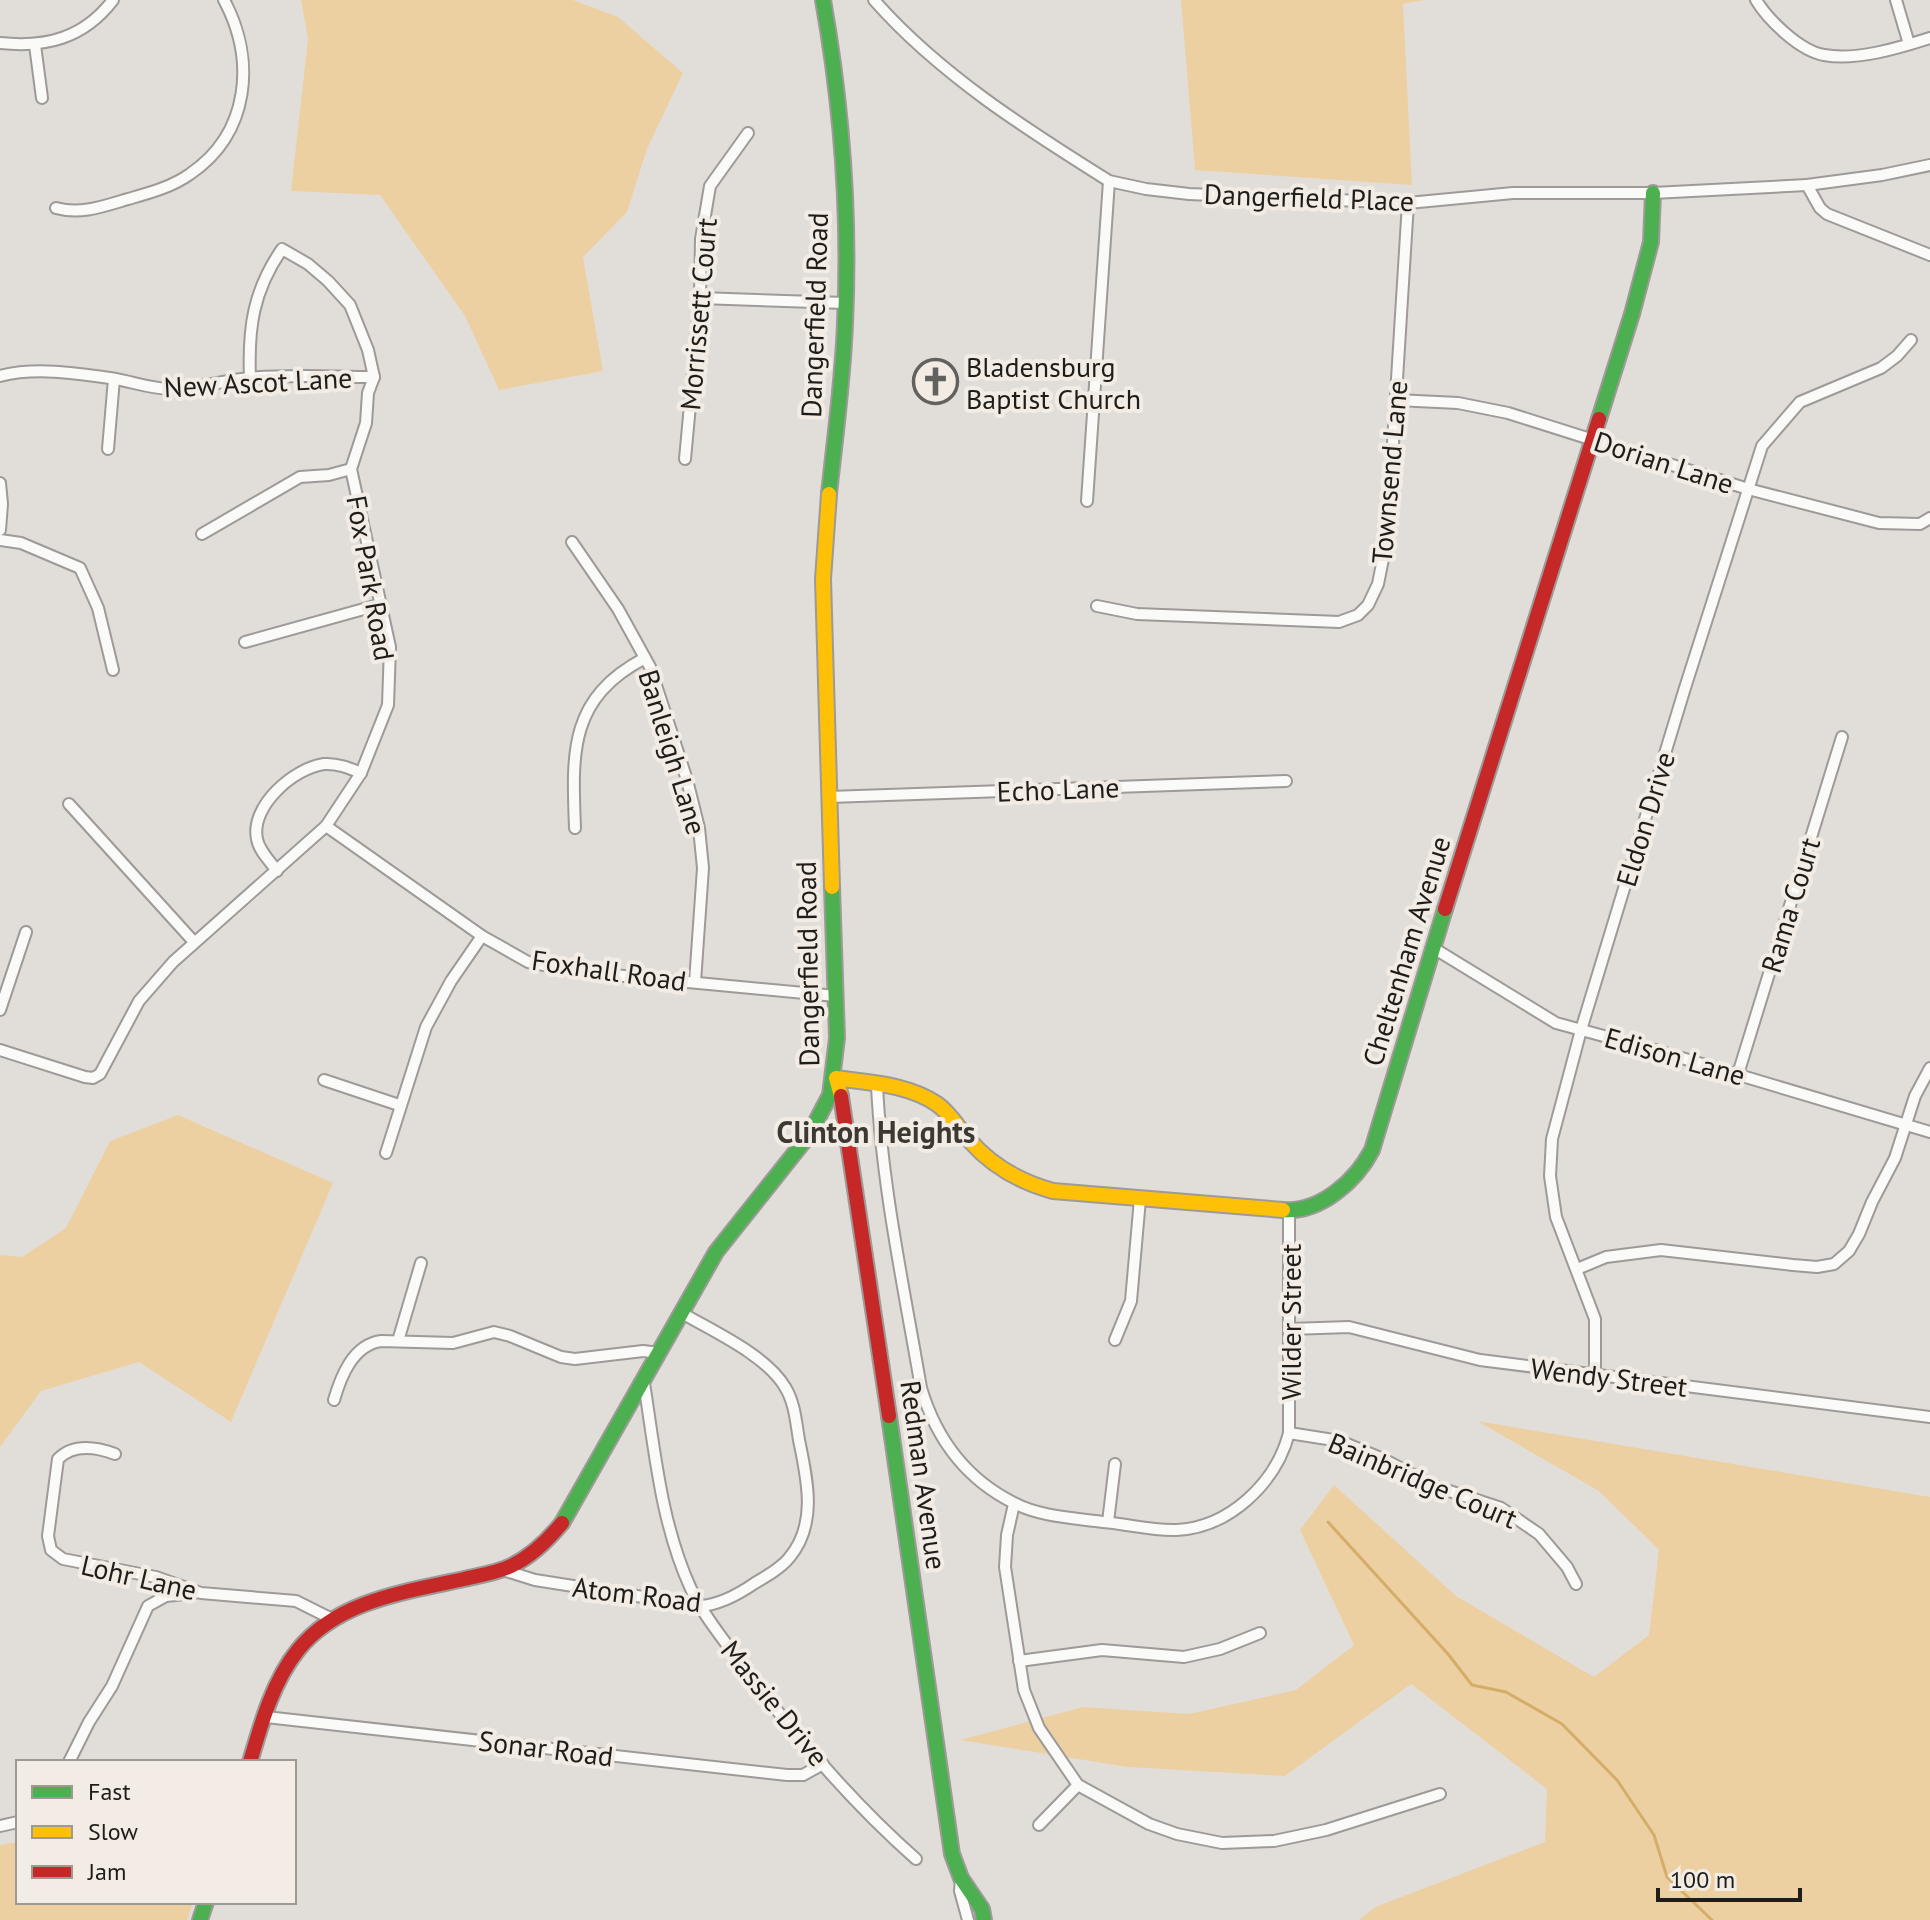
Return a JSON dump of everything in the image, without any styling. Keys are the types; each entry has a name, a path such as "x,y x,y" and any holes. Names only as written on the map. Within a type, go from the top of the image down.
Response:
{"street":[{"path":"0,43 35,45 60,38 84,27 104,12 113,0"},
{"path":"56,208 85,211 152,192 191,174 213,154 233,122 244,78 242,48 224,0"},
{"name":"Dangerfield Road","path":"251,1760 293,1658 311,1636 332,1619 361,1605 392,1596 503,1570 533,1553 557,1530 726,1237 818,1120 836,1078 823,579 848,265 846,158 836,65 823,0"},
{"name":"Dangerfield Place","path":"874,0 908,35 1025,127 1109,181 1146,189 1189,194 1408,203 1513,193 1653,193 1807,185 1930,165"},
{"path":"1756,0 1786,36 1822,55 1853,56 1930,38"},
{"path":"1896,0 1909,44"},
{"path":"35,45 42,98"},
{"name":"Morrissett Court","path":"685,459 700,298 701,239 710,186 748,133"},
{"path":"1087,501 1109,181"},
{"path":"1807,185 1827,214 1930,255"},
{"name":"Cheltenham Avenue","path":"836,1078 911,1092 938,1105 997,1168 1019,1180 1053,1191 1289,1211 1302,1209 1326,1198 1355,1176 1367,1162 1593,439 1649,250 1653,193"},
{"name":"Townsend Lane","path":"1097,606 1137,614 1339,622 1358,615 1368,605 1375,592 1387,539 1408,203"},
{"name":"Fox Park Road","path":"0,1050 80,1076 96,1077 103,1071 139,1001 173,962 326,826 361,773 388,705 390,647 351,469 366,423 368,393 374,377 368,350 350,305 308,264 282,249 263,282 250,324 250,378"},
{"path":"700,298 845,303"},
{"name":"Eldon Drive","path":"1595,1376 1595,1319 1556,1217 1550,1161 1554,1127 1581,1030 1762,446 1800,402 1881,368 1911,340"},
{"name":"New Ascot Lane","path":"0,376 30,371 50,372 171,389 250,378 374,377"},
{"path":"108,449 114,379"},
{"name":"Dorian Lane","path":"1396,400 1478,406 1748,489 1879,523 1920,524 1930,518"},
{"path":"202,534 300,477 329,475 351,469"},
{"path":"0,483 0,530"},
{"path":"0,540 21,543 80,568 98,608 113,670"},
{"name":"Banleigh Lane","path":"572,542 618,609 655,680 699,828 703,878 695,982"},
{"path":"245,642 382,604"},
{"path":"575,828 573,763 579,731 587,713 612,680 645,658"},
{"name":"Rama Court","path":"1738,1074 1842,737"},
{"path":"277,871 262,850 256,833 260,814 268,801 309,768 334,764 361,773"},
{"name":"Echo Lane","path":"829,797 1286,781"},
{"path":"69,804 194,942"},
{"name":"Foxhall Road","path":"326,826 482,936 507,952 543,966 836,996"},
{"path":"0,1010 26,932"},
{"path":"386,1153 426,1027 451,981 482,936"},
{"name":"Edison Lane","path":"1435,949 1556,1023 1930,1132"},
{"path":"1577,1269 1614,1255 1661,1250 1817,1267 1834,1264 1855,1242 1895,1158 1915,1096 1930,1068"},
{"name":"Redman Avenue","path":"836,1078 845,1111 952,1854 961,1878 982,1909 984,1920"},
{"path":"324,1080 399,1105"},
{"path":"877,1086 894,1227 921,1388 927,1408 948,1448 979,1481 1014,1504 1040,1511 1157,1530 1180,1530 1228,1514 1249,1499 1267,1479 1289,1433"},
{"path":"1115,1340 1131,1301 1140,1199"},
{"name":"Wilder Street","path":"1289,1211 1289,1433"},
{"path":"398,1341 421,1263"},
{"name":"Atom Road","path":"503,1570 535,1580 712,1606 750,1587 789,1559 806,1521 809,1497 794,1412 786,1388 756,1357 682,1313"},
{"name":"Wendy Street","path":"1290,1329 1349,1327 1480,1360 1930,1417"},
{"path":"334,1400 348,1365 362,1348 373,1342 453,1343 494,1332 561,1357 575,1359 643,1351 660,1353"},
{"name":"Massie Drive","path":"644,1383 661,1495 684,1570 700,1606 756,1684 823,1764 859,1805 916,1859"},
{"name":"Bainbridge Court","path":"1289,1433 1340,1441 1434,1486 1501,1508 1539,1534 1567,1567 1576,1584"},
{"name":"Lohr Lane","path":"115,1454 86,1447 69,1451 58,1459 48,1529 51,1550 63,1559 156,1577 201,1593 296,1601 332,1619"},
{"path":"1108,1522 1115,1464"},
{"path":"1014,1504 1007,1535 1005,1567 1024,1690 1039,1728 1078,1785 1149,1824 1177,1834 1222,1843 1274,1841 1326,1830 1440,1794"},
{"path":"70,1760 112,1686 148,1606 166,1596 201,1593"},
{"path":"1019,1661 1102,1650 1184,1657 1220,1649 1260,1633"},
{"name":"Sonar Road","path":"266,1717 787,1775 803,1775 823,1764"},
{"path":"1039,1825 1078,1785"},
{"path":"961,1878 960,1891 968,1920"}],"shaded area":[{"path":"301,0 573,0 618,17 683,73 647,149 627,212 583,257 603,371 499,390 465,316 380,195 291,191 308,39"},
{"path":"1181,0 1425,0 1403,4 1412,185 1195,170"},
{"path":"178,1115 333,1183 231,1422 139,1362 41,1391 0,1447 0,1255 22,1257 66,1228 110,1141"},
{"path":"1477,1421 1930,1497 1930,1920 1359,1920 1375,1907 1545,1842 1547,1789 1411,1684 1285,1776 1128,1767 960,1740 1083,1707 1189,1714 1296,1690 1354,1645 1300,1530 1334,1485 1456,1596 1594,1677 1649,1635 1659,1550 1599,1491"},
{"path":"16,1842 16,1904 192,1904 187,1920 0,1920 0,1845"}],"waterway":[{"path":"1328,1522 1448,1654 1472,1685 1506,1692 1562,1724 1617,1780 1654,1835 1667,1877 1712,1920"}],"traffic: fast":[{"path":"823,0 840,120 846,242 844,344 829,494"},
{"path":"1599,419 1651,242 1653,193"},
{"path":"562,1523 716,1252 809,1135 830,1095 837,1038 832,887"},
{"path":"1283,1210 1310,1206 1335,1193 1357,1173 1372,1150 1445,909"},
{"path":"889,1416 952,1854 961,1878 982,1909 984,1920"},
{"path":"200,1920 205,1904"}],"traffic: slow":[{"path":"829,494 823,579 832,887"},
{"path":"841,1096 836,1078 888,1085 926,1097 942,1108 979,1150 998,1166 1018,1178 1053,1191 1283,1210"}],"traffic: jam":[{"path":"1445,909 1599,419"},
{"path":"841,1096 889,1416"},
{"path":"251,1760 269,1703 282,1675 298,1650 314,1633 353,1609 374,1601 506,1568 533,1552 562,1523"}],"place":[{"name":"Bladensburg Baptist Church","path":"935,382"}],"district":[{"name":"Clinton Heights","path":"876,1131"}]}
